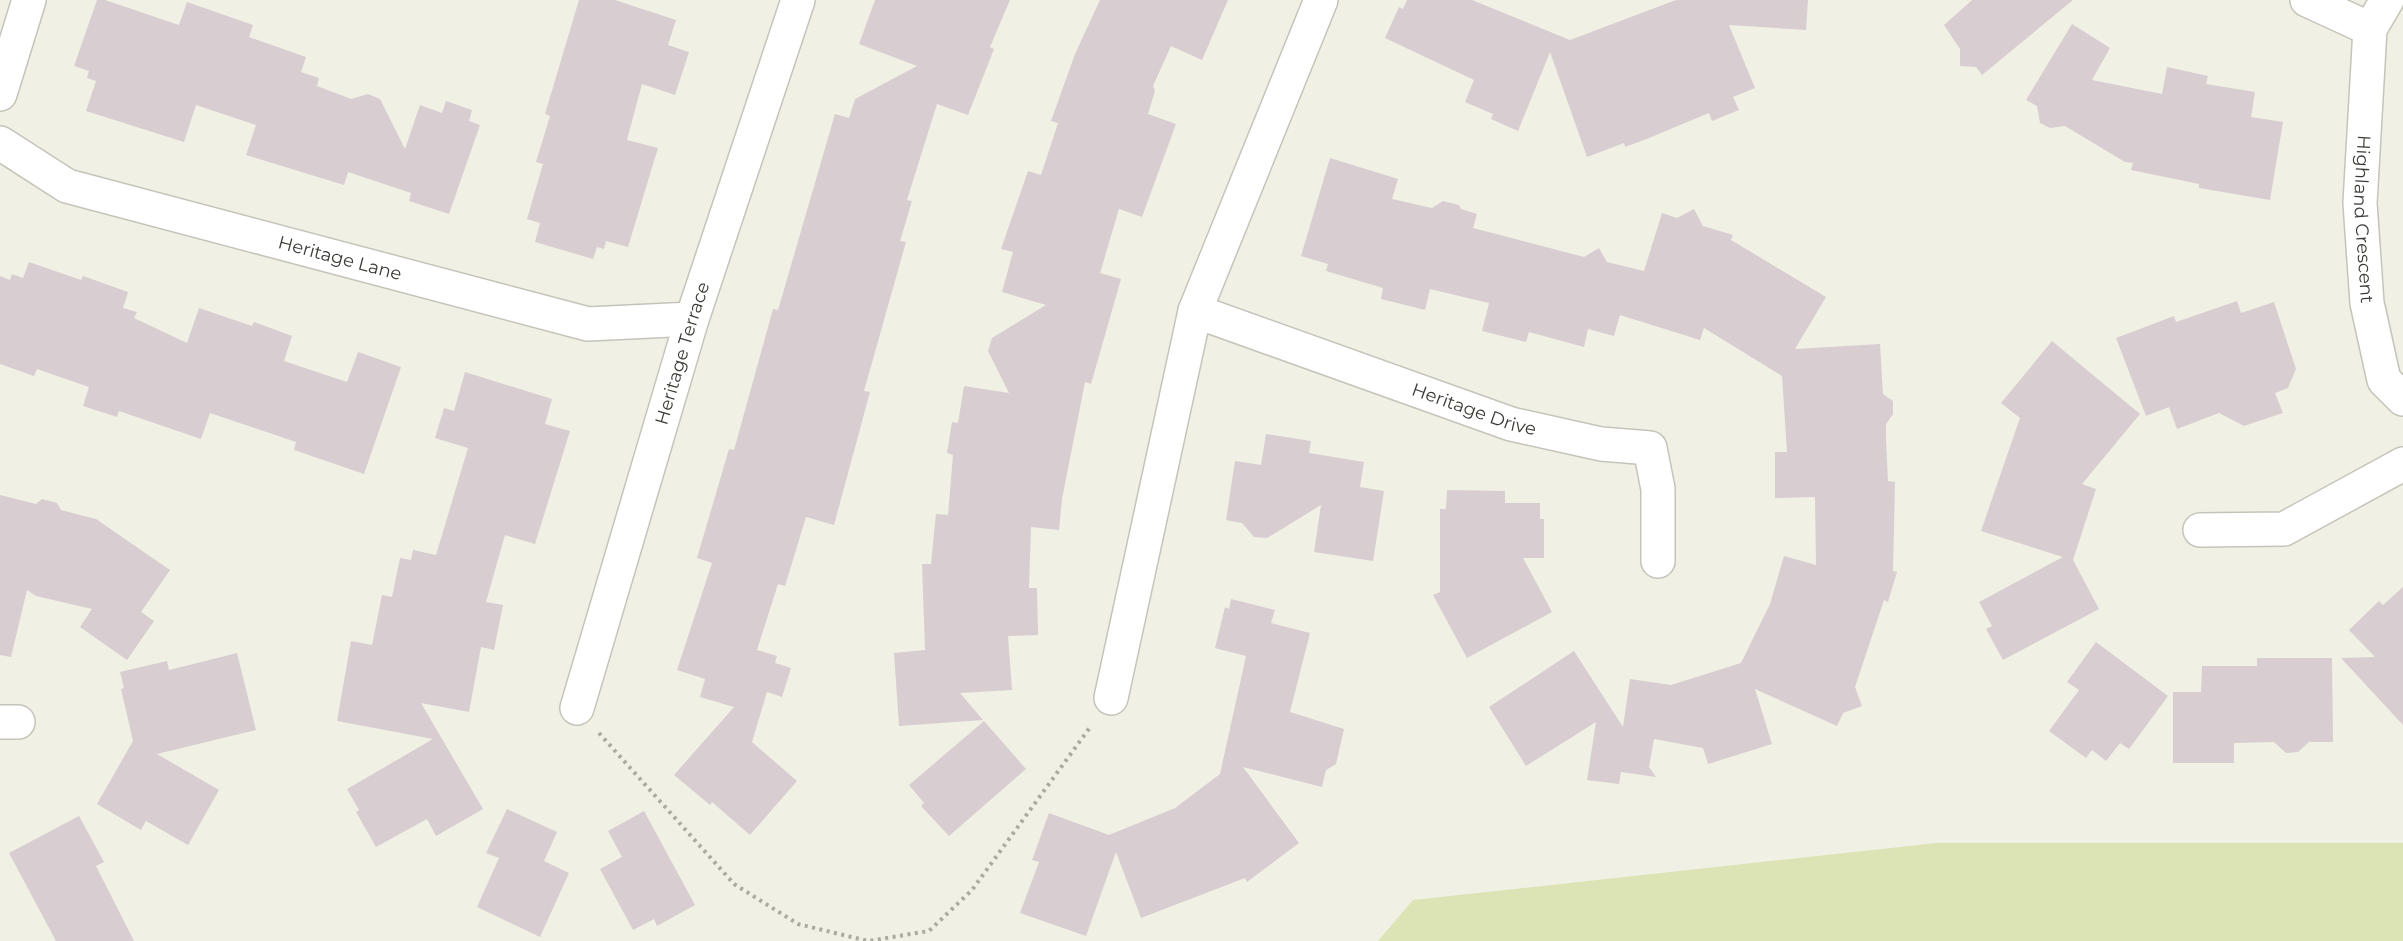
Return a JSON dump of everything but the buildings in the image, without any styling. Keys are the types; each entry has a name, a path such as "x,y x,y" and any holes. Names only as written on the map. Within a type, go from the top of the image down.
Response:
{"street":[{"path":"0,94 29,0"},
{"name":"Heritage Terrace","path":"577,708 692,319 798,0"},
{"path":"1111,698 1195,311 1321,0"},
{"path":"2307,0 2370,29"},
{"name":"Highland Crescent","path":"2387,0 2370,29 2360,203 2367,303 2384,380 2403,399"},
{"name":"Heritage Lane","path":"0,143 67,186 588,324 692,319"},
{"name":"Heritage Drive","path":"1195,311 1511,424 1600,444 1650,448 1658,489 1658,561"},
{"path":"2200,530 2284,529 2403,464"}],"path":[{"path":"577,708 734,884 798,924 868,940 929,931 972,890 1111,698"}],"green space":[{"path":"1937,843 2403,843 2403,941 1378,941 1413,900"}]}
